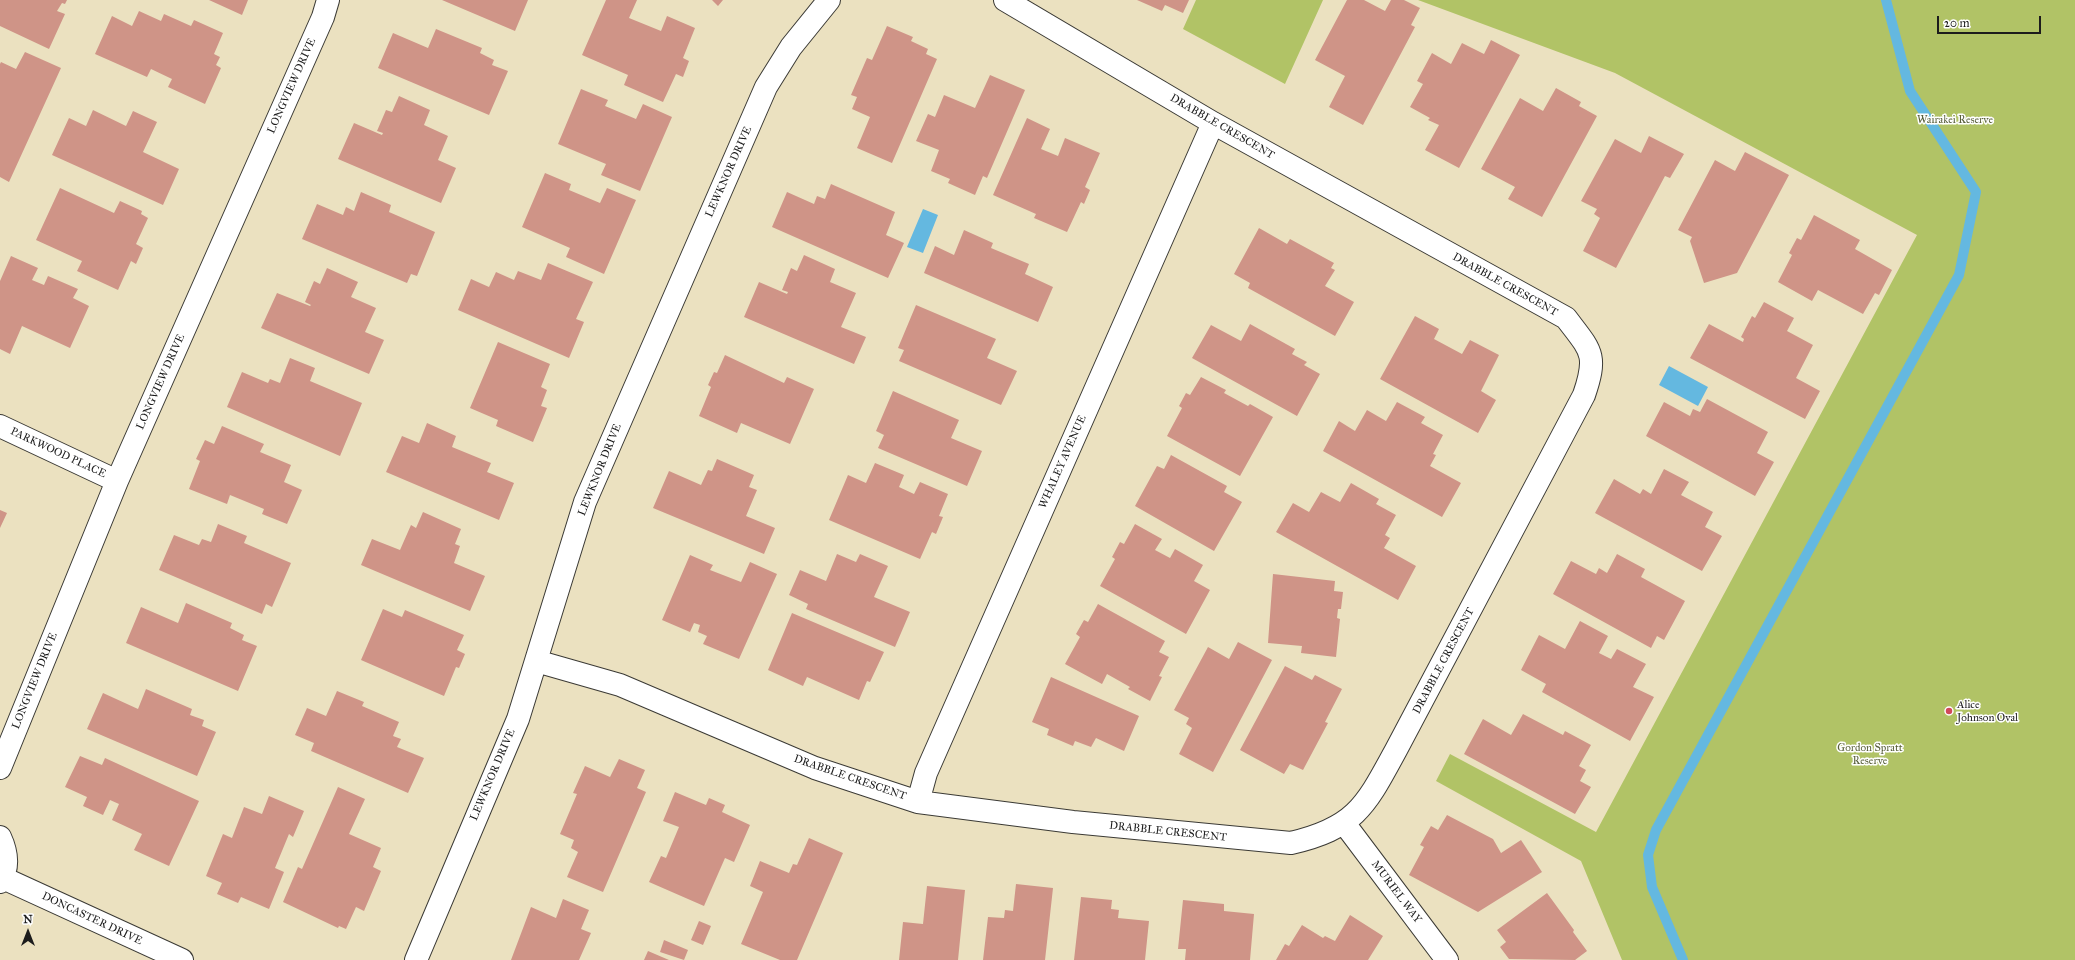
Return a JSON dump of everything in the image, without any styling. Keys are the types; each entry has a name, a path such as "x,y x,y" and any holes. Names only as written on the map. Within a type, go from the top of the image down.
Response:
{"street":[{"name":"LONGVIEW DRIVE","path":"0,768 117,481 323,17 328,0"},
{"name":"LEWKNOR DRIVE","path":"416,960 518,719 585,502 766,87 791,47 829,0"},
{"name":"DRABBLE CRESCENT","path":"536,661 620,685 815,768 918,802 1073,822 1291,843 1316,837 1344,823 1365,804 1380,780 1584,396 1592,372 1589,348 1566,318 1213,123 1004,0"},
{"name":"WHALEY AVENUE","path":"918,802 926,773 1213,123"},
{"name":"PARKWOOD PLACE","path":"0,426 117,481"},
{"name":"MURIEL WAY","path":"1344,823 1447,960"},
{"path":"0,837 5,850 6,864 1,880"},
{"name":"DONCASTER DRIVE","path":"1,880 182,960"}],"green space":[{"path":"1196,0 1323,0 1285,84 1183,29"},
{"name":"Gordon Spratt Reserve","path":"1418,0 2075,0 2075,960 1622,960 1581,861 1436,781 1450,754 1596,832 1917,235 1615,73"}],"water":[{"path":"923,209 938,215 923,253 907,247"},
{"path":"1669,366 1708,387 1698,406 1659,385"}],"building":[{"path":"0,0 67,0 65,4 62,3 57,11 65,14 49,49 0,26"},
{"path":"209,0 248,0 242,15"},
{"path":"442,0 528,0 515,31"},
{"path":"606,0 637,0 629,18 661,31 667,16 695,28 683,58 689,61 683,77 676,74 663,102 624,85 628,75 582,55"},
{"path":"712,0 723,0 718,6"},
{"path":"1137,0 1189,0 1183,13 1165,5 1162,11"},
{"path":"1347,0 1364,0 1385,11 1391,0 1404,0 1420,8 1411,25 1415,27 1363,125 1329,107 1345,76 1315,60"},
{"path":"139,11 161,21 164,14 191,26 194,20 223,33 214,54 220,57 216,65 221,68 205,104 168,87 172,79 151,69 147,77 95,54 112,16 132,26"},
{"path":"887,26 913,37 911,41 928,49 926,54 937,59 892,163 857,148 870,117 852,109 857,97 851,95 867,58 872,60"},
{"path":"436,29 482,48 480,53 494,60 492,65 508,71 489,115 378,68 393,33 428,48"},
{"path":"1491,40 1520,55 1459,168 1425,150 1439,125 1428,120 1430,118 1410,107 1423,84 1417,81 1432,53 1451,64 1462,43 1484,54"},
{"path":"25,52 61,68 9,182 0,177 0,64 1,62 16,69"},
{"path":"990,75 1025,90 987,178 983,176 975,195 948,183 950,179 931,171 939,150 916,141 928,114 935,117 944,95 975,108"},
{"path":"1556,88 1581,102 1579,106 1597,116 1542,217 1508,199 1515,187 1481,169 1520,98 1543,111"},
{"path":"581,89 608,100 605,106 636,119 643,104 672,117 640,191 601,175 606,164 558,144"},
{"path":"399,96 430,110 424,125 448,136 438,160 456,168 441,203 338,159 354,123 382,135 383,133 377,131 386,110 392,112"},
{"path":"93,110 126,126 133,111 157,122 143,152 179,169 163,205 52,155 69,118 86,126"},
{"path":"1027,118 1050,129 1041,149 1058,156 1065,138 1100,153 1085,187 1090,190 1084,204 1081,202 1067,232 1034,218 1036,214 993,195"},
{"path":"1649,136 1684,154 1670,178 1665,176 1616,268 1583,251 1600,218 1594,214 1597,209 1581,201 1615,139 1641,153"},
{"path":"1745,152 1789,175 1737,273 1704,283 1690,241 1692,237 1678,230 1715,160 1735,171"},
{"path":"545,173 571,184 569,190 600,203 607,188 636,200 604,274 566,257 570,248 522,227"},
{"path":"831,184 895,212 886,235 904,243 888,278 772,227 787,192 814,204 817,196 825,199"},
{"path":"60,188 114,213 120,201 142,211 141,214 148,218 136,244 143,248 136,264 131,261 118,290 77,271 82,261 36,240"},
{"path":"361,192 391,205 389,212 435,232 417,276 411,274 407,283 302,239 317,204 343,215 346,207 354,211"},
{"path":"1814,215 1860,240 1855,249 1892,270 1879,295 1875,293 1863,314 1818,290 1812,301 1778,282 1792,255 1789,253 1797,238 1801,240"},
{"path":"1259,228 1287,244 1290,239 1334,263 1331,268 1335,270 1325,286 1354,302 1335,336 1248,288 1250,283 1234,274"},
{"path":"964,230 993,243 991,248 1029,264 1025,274 1053,287 1038,322 924,273 935,246 954,255"},
{"path":"804,255 835,269 830,282 856,293 841,327 866,337 854,364 744,317 759,282 787,294 788,292 782,290 791,268 797,271"},
{"path":"11,256 38,268 32,280 44,285 48,276 78,289 73,298 89,306 70,348 22,326 10,354 0,349 0,281"},
{"path":"548,263 593,282 576,319 584,322 569,358 458,310 471,279 489,287 496,272 514,280 518,271 541,280"},
{"path":"327,268 358,282 351,297 376,308 365,332 384,340 369,374 261,328 277,293 310,306 311,305 305,302 314,281 320,284"},
{"path":"1764,302 1794,318 1787,331 1813,345 1796,378 1820,391 1805,419 1690,358 1709,324 1743,342 1744,339 1741,337 1752,316 1755,318"},
{"path":"916,305 996,339 987,358 1017,371 1001,405 899,361 904,350 898,348"},
{"path":"1415,316 1439,329 1434,339 1462,354 1470,340 1499,355 1481,391 1496,400 1478,433 1380,379"},
{"path":"1250,324 1295,349 1292,354 1307,362 1304,365 1320,374 1297,416 1192,358 1211,325 1241,341"},
{"path":"498,342 550,364 541,387 547,390 541,406 547,408 533,442 496,426 498,420 470,408"},
{"path":"725,355 784,383 787,377 814,389 790,444 741,423 737,433 699,416 711,387 708,385 714,372 717,373"},
{"path":"290,358 315,368 310,381 362,403 340,456 227,407 242,372 268,383 270,379 280,383"},
{"path":"1201,377 1226,390 1224,393 1248,406 1250,404 1273,417 1240,476 1167,436 1182,408 1179,406 1186,393 1190,395"},
{"path":"893,391 959,420 951,438 982,451 967,486 878,448 884,435 876,431"},
{"path":"1707,399 1768,432 1757,453 1774,462 1755,496 1646,436 1664,402 1690,416 1693,409 1700,412"},
{"path":"1397,402 1425,417 1421,423 1443,435 1433,454 1436,455 1430,466 1461,483 1442,517 1323,451 1339,421 1355,431 1367,410 1386,421"},
{"path":"427,423 456,436 452,447 491,463 487,472 514,483 499,520 386,472 402,436 419,443"},
{"path":"222,426 264,444 260,452 291,465 284,482 302,490 287,524 262,514 264,509 230,495 227,504 189,489 200,461 196,459 205,440 214,444"},
{"path":"1171,455 1227,486 1224,492 1242,502 1214,551 1135,506 1157,466 1164,469"},
{"path":"717,459 754,475 749,487 757,490 746,516 775,528 764,554 653,508 669,471 701,485 708,470 712,471"},
{"path":"875,463 904,475 899,487 914,494 920,482 948,494 939,516 943,517 936,534 932,532 920,559 829,520 848,475 866,483"},
{"path":"1664,469 1689,482 1681,495 1713,512 1705,527 1722,536 1702,571 1595,513 1614,479 1640,494 1643,489 1651,494"},
{"path":"1351,483 1379,499 1376,504 1396,515 1385,535 1390,538 1384,548 1416,566 1398,600 1276,532 1293,503 1309,512 1321,492 1340,502"},
{"path":"0,510 7,513 0,528"},
{"path":"423,512 461,529 455,544 460,546 454,563 485,576 470,611 361,565 372,539 400,550 411,525 416,528"},
{"path":"218,524 247,536 244,543 291,563 272,607 266,604 262,614 159,570 174,535 199,545 202,539 211,542"},
{"path":"1135,524 1162,539 1155,550 1170,558 1175,549 1203,565 1194,581 1210,590 1186,634 1100,586 1115,559 1112,557 1120,542 1124,544"},
{"path":"837,554 856,562 860,554 888,566 874,597 910,612 895,647 806,609 808,604 789,595 800,570 826,581"},
{"path":"1617,554 1645,569 1641,577 1685,601 1664,640 1657,636 1651,648 1553,594 1571,561 1596,574 1599,568 1607,573"},
{"path":"690,555 713,565 710,570 741,582 750,562 777,574 739,659 703,644 707,636 698,632 700,625 694,623 690,632 662,620"},
{"path":"1273,574 1335,581 1334,591 1343,592 1341,609 1338,609 1337,618 1340,619 1336,657 1301,653 1302,646 1268,643"},
{"path":"186,603 232,623 230,628 244,635 242,640 257,646 238,691 126,643 141,607 178,623"},
{"path":"1098,604 1165,641 1159,652 1169,657 1159,676 1162,677 1150,701 1128,689 1130,687 1107,674 1102,684 1065,664 1080,637 1076,634 1084,620 1088,622"},
{"path":"383,609 402,617 405,610 464,635 457,650 465,654 459,668 456,667 444,696 361,660"},
{"path":"792,613 884,652 870,682 867,681 859,700 807,677 803,686 768,670"},
{"path":"1580,621 1608,636 1599,653 1611,659 1617,649 1646,664 1633,687 1654,697 1630,741 1542,692 1546,684 1521,670 1539,635 1565,649"},
{"path":"1238,642 1272,660 1213,772 1179,754 1192,728 1186,724 1189,718 1174,710 1208,647 1229,659"},
{"path":"1285,666 1312,680 1315,675 1342,689 1325,722 1328,723 1303,770 1290,764 1284,774 1240,750"},
{"path":"1051,677 1139,716 1124,751 1096,738 1091,747 1075,741 1073,746 1047,735 1049,729 1032,722"},
{"path":"146,689 192,709 190,715 204,720 202,726 216,732 197,776 87,729 103,693 138,709"},
{"path":"337,691 364,702 362,706 399,722 393,736 401,739 397,747 424,758 408,793 311,751 314,743 295,735 307,708 326,716"},
{"path":"1523,714 1563,735 1565,731 1591,745 1579,766 1586,770 1580,781 1591,787 1575,814 1464,754 1483,719 1511,735"},
{"path":"80,756 102,765 105,758 199,801 169,866 134,850 142,834 112,820 119,804 110,800 103,815 83,806 87,797 65,787"},
{"path":"619,759 645,770 637,788 646,792 603,892 567,877 578,852 571,848 574,840 560,834 577,794 573,793 585,766 610,777"},
{"path":"338,787 365,799 349,834 381,848 373,867 381,871 364,911 356,907 346,929 339,926 338,928 283,902 298,867 302,869"},
{"path":"675,792 706,805 709,798 725,805 722,812 750,825 734,862 725,858 704,906 649,882 661,856 666,858 679,827 663,821"},
{"path":"269,796 304,811 293,837 289,834 275,868 284,872 269,909 241,897 238,903 217,894 222,883 206,876 223,834 232,838 244,807 262,814"},
{"path":"1447,815 1493,839 1501,853 1521,840 1542,872 1478,912 1409,875 1424,847 1420,845 1431,826 1438,830"},
{"path":"809,838 843,853 797,960 780,960 741,944 763,892 750,886 760,861 789,873 793,864 797,865"},
{"path":"1016,884 1053,888 1045,960 983,960 988,917 1004,918 1005,910 1013,911"},
{"path":"927,886 965,890 958,960 899,960 903,922 923,924"},
{"path":"1547,893 1574,930 1573,932 1587,951 1575,960 1509,959 1500,947 1506,942 1497,930"},
{"path":"1081,897 1112,900 1111,909 1119,910 1118,918 1149,921 1145,960 1074,960"},
{"path":"563,899 589,910 581,929 591,933 579,960 511,960 531,907 556,918"},
{"path":"1183,900 1224,904 1224,911 1254,914 1250,960 1185,960 1186,949 1178,949"},
{"path":"1350,915 1383,936 1368,960 1276,960 1285,944 1289,946 1302,925 1323,938 1325,936 1335,941"},
{"path":"699,921 711,926 703,945 691,940"},
{"path":"664,940 688,950 684,960 660,952"},
{"path":"648,951 669,960 644,960"}],"waterway":[{"path":"1683,960 1652,887 1648,855 1656,830 1959,275 1976,192 1910,91 1886,0"}],"place":[{"name":"Alice Johnson Oval","path":"1949,711"}],"park label":[{"name":"Wairakei Reserve","path":"1955,120"}]}
